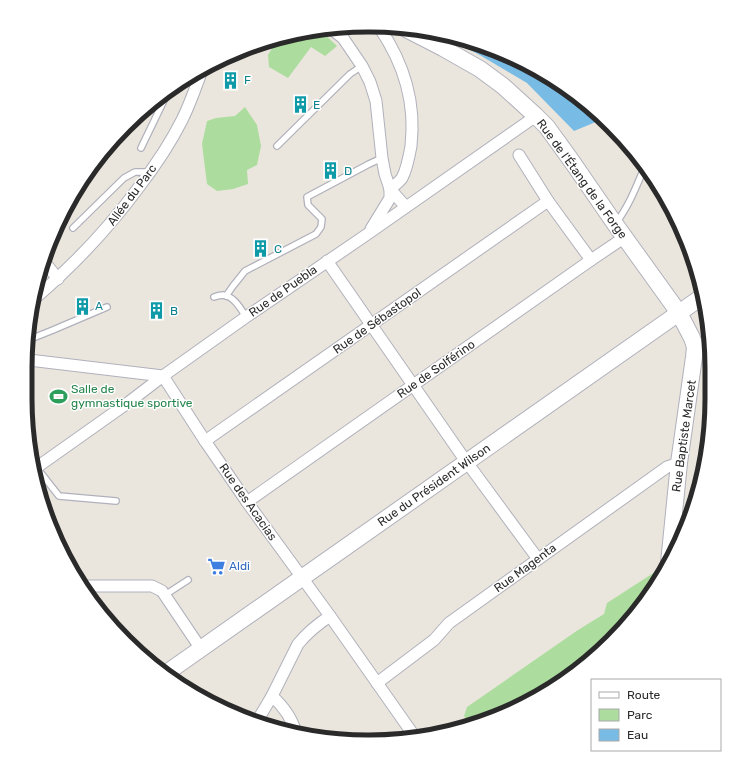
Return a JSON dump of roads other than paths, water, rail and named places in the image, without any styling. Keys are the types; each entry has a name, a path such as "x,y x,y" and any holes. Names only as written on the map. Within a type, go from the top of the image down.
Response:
{"street":[{"path":"369,233 390,194 401,180 406,168 412,126 412,108 403,70 382,33"},
{"path":"338,34 343,38 362,66 370,82 376,101 382,158 390,194 402,209"},
{"name":"Rue de l'Étang de la Forge","path":"420,36 443,48 503,86 547,127 679,313"},
{"name":"Allée du Parc","path":"40,294 58,279 98,239 151,172 182,120 199,78"},
{"name":"Rue de Puebla","path":"39,466 126,405 163,376 246,317 536,116"},
{"path":"519,155 548,201 591,260"},
{"name":"Rue de Sébastopol","path":"205,441 548,201"},
{"name":"Rue de Solférino","path":"247,502 625,237"},
{"path":"327,261 467,462 538,559"},
{"path":"48,266 58,279"},
{"name":"Rue du Président Wilson","path":"171,670 698,299"},
{"name":"Rue Baptiste Marcet","path":"671,545 679,463 695,347 679,313"},
{"path":"32,360 163,376"},
{"name":"Rue des Acacias","path":"163,376 247,502 412,732"},
{"name":"Rue Magenta","path":"377,683 434,640 449,623 667,467 679,463"},
{"path":"90,586 152,586 162,591 201,649"},
{"path":"260,717 272,696 298,644 303,638 330,616"},
{"path":"272,696 289,715 294,727"}],"lane":[{"path":"277,146 350,74 362,66"},
{"path":"141,148 163,103"},
{"path":"226,296 245,271 316,234 321,227 322,219 308,205 307,197 382,158"},
{"path":"73,228 124,178 135,172 151,172"},
{"path":"615,224 629,202 642,173"},
{"path":"214,297 222,295 229,296 234,299 246,317"},
{"path":"34,338 107,307"},
{"path":"41,475 59,496 116,501"},
{"path":"165,595 188,580"}],"water":[{"path":"456,43 497,58 537,77 573,102 596,122 574,131 527,83 478,54"}],"place":[{"name":"F","path":"231,80"},
{"name":"E","path":"300,105"},
{"name":"D","path":"331,171"},
{"name":"C","path":"261,249"},
{"name":"A","path":"82,306"},
{"name":"B","path":"157,311"},
{"name":"Salle de gymnastique sportive","path":"58,396"},
{"name":"Aldi","path":"216,566"}]}
